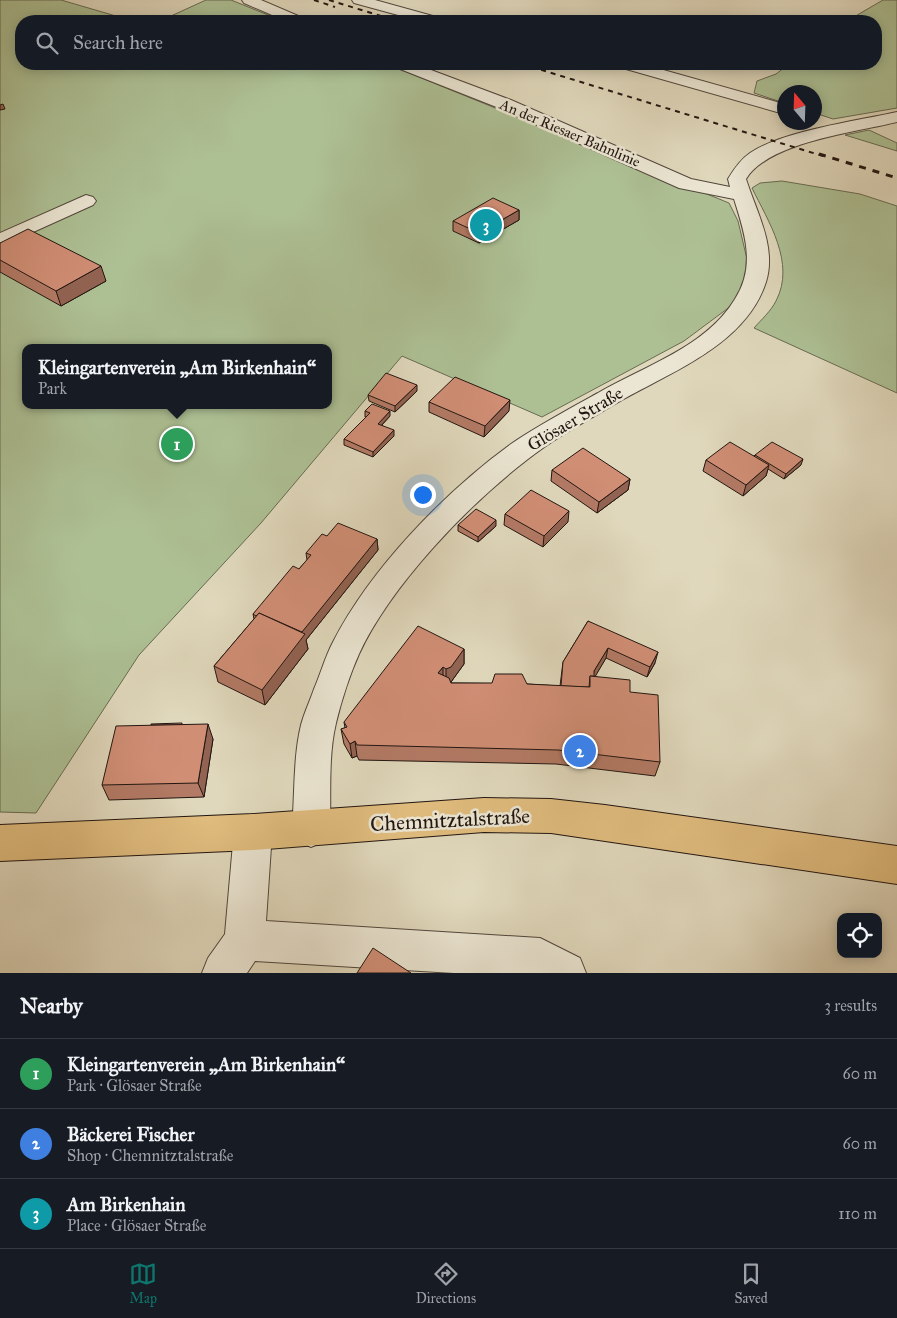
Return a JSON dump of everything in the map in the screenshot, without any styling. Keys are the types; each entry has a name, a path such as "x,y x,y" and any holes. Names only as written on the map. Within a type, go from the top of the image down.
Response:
{"main road":[{"name":"Chemnitztalstraße","path":"0,843 60,842 311,829 484,815 551,816 605,822 897,865"}],"street":[{"path":"249,0 284,15"},
{"path":"359,0 413,15"},
{"name":"An der Riesaer Bahnlinie","path":"417,70 505,104 686,184 741,195"},
{"path":"647,70 777,108"},
{"name":"Glösaer Straße","path":"311,829 319,725 345,650 373,605 442,522 482,482 519,453 557,427 688,353 725,328 744,305 756,280 759,252 737,179 743,168 754,159 786,143 897,117"},
{"path":"822,126 833,131"},
{"path":"0,241 86,201"},
{"path":"223,973 245,940 253,832"},
{"path":"245,940 540,958 566,973"}],"green space":[{"path":"0,0 61,0 112,15 15,15 15,70 402,70 729,203 738,221 750,272 735,303 684,341 542,417 402,356 261,523 139,655 36,813 0,812"},
{"path":"206,0 231,0 268,15 173,15"},
{"path":"883,0 897,0 897,108 833,119 822,115 822,85 777,85 777,101 754,93 757,81 781,70 882,70 882,15 857,15"},
{"path":"869,130 897,143 897,151 845,135"},
{"path":"782,181 860,194 897,206 897,393 754,328 769,312 776,301 781,287 783,272 778,243 752,188 760,183"}],"building":[{"path":"493,198 519,210 479,233 453,221"},
{"path":"28,229 101,266 56,291 0,260 0,243"},
{"path":"386,373 417,385 395,406 368,395"},
{"path":"455,377 510,400 485,426 429,402"},
{"path":"372,404 390,411 378,424 394,430 373,452 344,439 370,413 365,411"},
{"path":"730,442 769,465 746,485 706,460"},
{"path":"772,442 803,459 786,474 755,455"},
{"path":"583,448 630,479 599,502 552,470"},
{"path":"531,490 569,511 544,536 505,514"},
{"path":"476,509 496,520 478,537 458,525"},
{"path":"338,523 377,539 302,632 259,613 256,616 253,614 293,566 299,569 311,555 306,553 322,534 327,536"},
{"path":"259,613 305,634 262,690 214,666"},
{"path":"588,621 658,652 650,667 608,648 594,671 594,676 590,676 589,687 561,686 563,662"},
{"path":"418,626 464,649 451,667 446,669 443,667 438,673 449,678 451,683 492,683 495,674 522,674 527,684 590,687 590,676 630,680 630,692 658,695 660,762 558,750 357,745 355,741 350,744 341,729 347,727 344,722"},
{"path":"182,723 182,725 151,725 151,724"},
{"path":"208,724 198,783 102,785 116,726"},
{"path":"373,948 411,973 357,973"}],"railway":[{"path":"314,0 335,7"},
{"path":"329,0 378,15"},
{"path":"542,70 823,156"},
{"path":"819,154 897,178"}],"place":[{"name":"Am Birkenhain","path":"486,225"},
{"name":"Kleingartenverein „Am Birkenhain“","path":"177,444"},
{"name":"Bäckerei Fischer","path":"580,751"}]}
